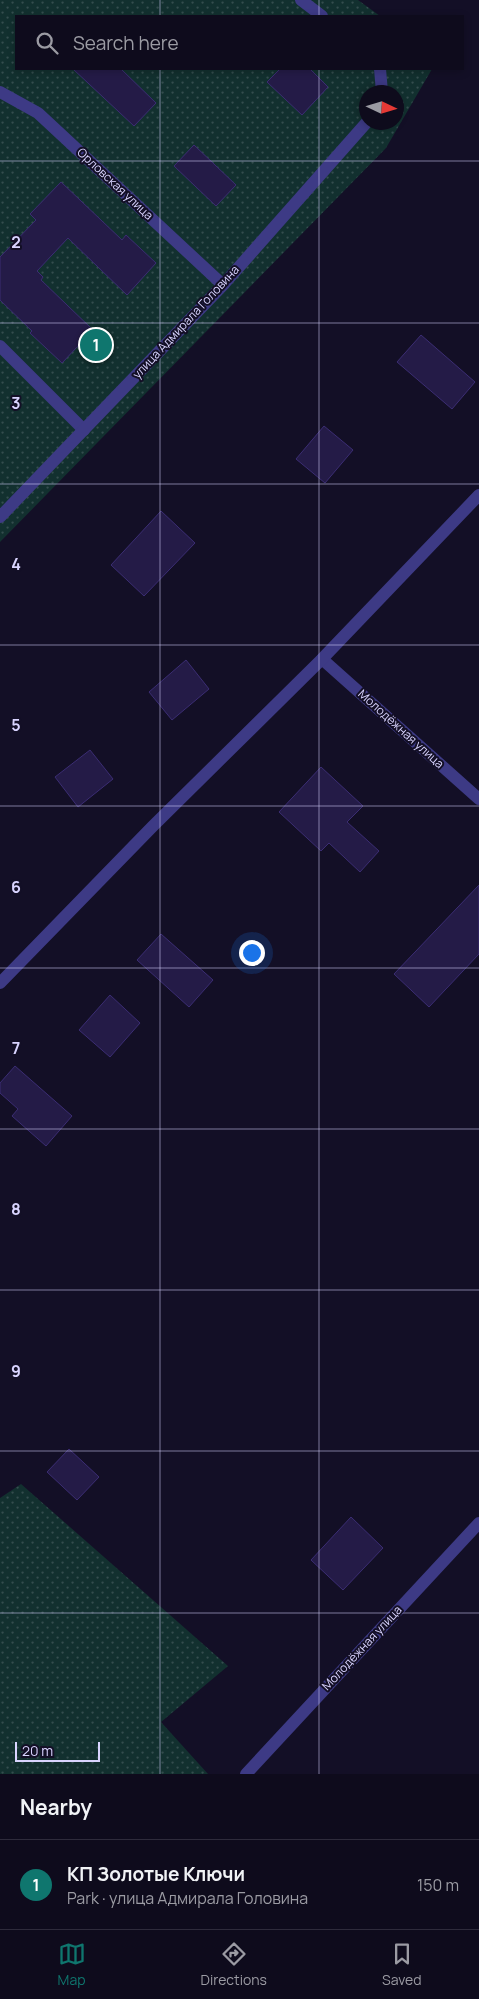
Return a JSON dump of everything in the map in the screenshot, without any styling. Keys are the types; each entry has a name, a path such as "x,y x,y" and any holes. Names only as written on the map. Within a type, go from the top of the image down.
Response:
{"street":[{"path":"301,0 321,15"},
{"path":"380,70 381,85"},
{"name":"Орловская улица","path":"0,92 38,113 223,285"},
{"name":"улица Адмирала Головина","path":"0,517 223,285 360,130"},
{"path":"0,346 84,430"},
{"path":"0,983 153,826 322,659 479,495"},
{"name":"Молодёжная улица","path":"322,659 479,799"},
{"name":"Молодёжная улица","path":"246,1774 479,1523"}],"green space":[{"path":"0,0 358,0 379,15 15,15 15,70 431,70 404,117 404,85 359,85 359,130 396,130 386,148 0,542"},
{"path":"21,1484 228,1666 161,1722 208,1774 0,1774 0,1498"}],"building":[{"path":"74,70 122,70 156,103 134,126"},
{"path":"279,70 311,70 328,87 302,115 267,82"},
{"path":"194,145 236,185 216,206 174,166"},
{"path":"61,182 122,240 126,235 156,263 127,295 68,238 37,271 43,277 41,280 93,330 62,363 30,333 32,331 0,300 0,257 36,220 30,214"},
{"path":"421,335 475,382 452,409 397,362"},
{"path":"324,426 353,450 325,483 296,459"},
{"path":"161,511 195,543 144,596 111,565"},
{"path":"186,660 209,689 172,720 149,692"},
{"path":"90,750 113,779 78,807 55,777"},
{"path":"321,767 363,806 347,822 379,851 360,872 329,843 321,851 279,812"},
{"path":"479,885 479,954 429,1007 394,974"},
{"path":"161,934 213,980 189,1007 137,960"},
{"path":"110,995 140,1023 110,1057 79,1030"},
{"path":"15,1066 72,1116 46,1146 12,1116 18,1109 0,1093 0,1083"},
{"path":"69,1449 99,1477 77,1500 47,1472"},
{"path":"351,1517 383,1548 343,1590 311,1560"}],"place":[{"name":"КП Золотые Ключи","path":"96,345"}]}
